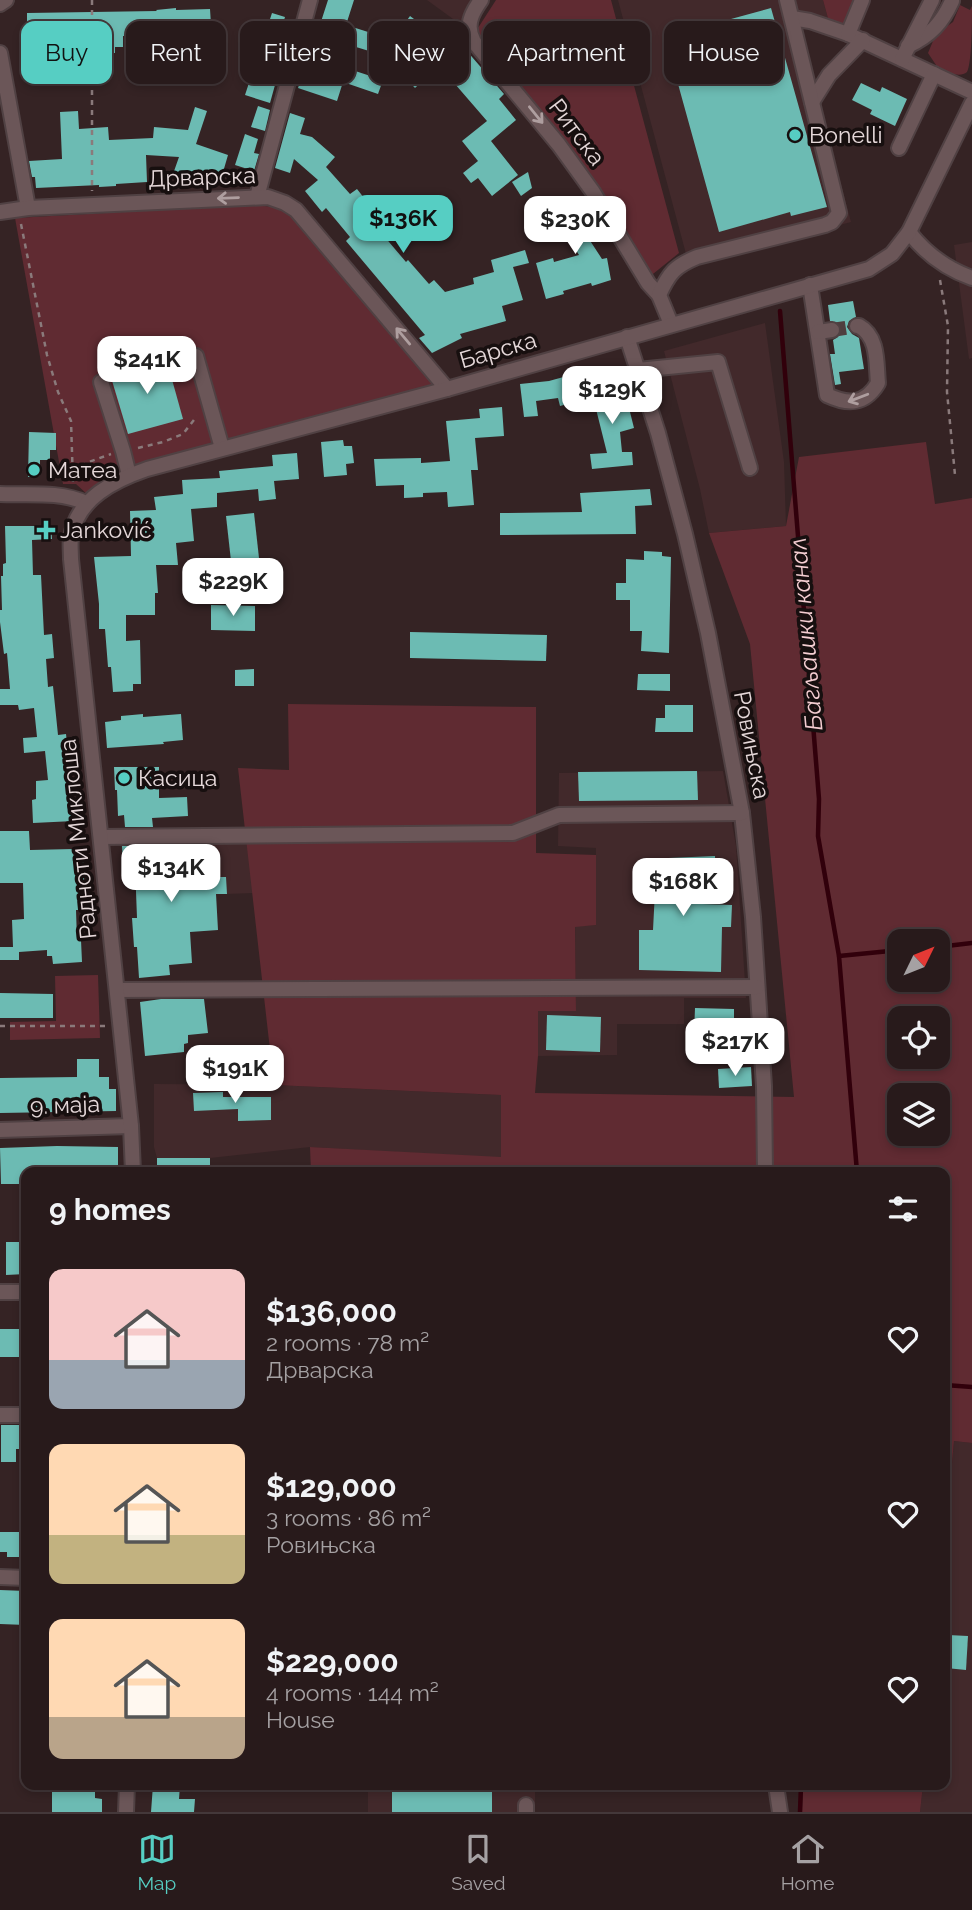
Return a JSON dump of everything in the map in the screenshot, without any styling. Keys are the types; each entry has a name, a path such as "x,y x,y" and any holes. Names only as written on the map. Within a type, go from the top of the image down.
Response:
{"street":[{"path":"257,197 310,0"},
{"name":"Ритска","path":"481,0 469,22 470,35 474,42 559,145 593,192 648,283 659,295 671,324"},
{"path":"659,295 671,274 682,263 819,227 832,222 839,214 787,0"},
{"path":"848,34 862,0"},
{"path":"905,53 932,0"},
{"path":"905,53 924,39 944,17 952,1"},
{"path":"792,18 810,21 905,53 934,74 972,92"},
{"path":"812,102 829,75 863,40"},
{"path":"0,53 23,209"},
{"path":"899,148 934,74"},
{"name":"Барска","path":"80,500 129,475 876,266 897,250 911,229 972,103"},
{"name":"Дрварска","path":"0,212 257,197 276,199 296,210 447,388"},
{"path":"911,229 919,245 937,260 972,278"},
{"path":"810,285 825,331 827,395 847,403 859,401 874,390 878,383 873,342 864,328 857,326"},
{"name":"Ровињска","path":"627,337 658,433 688,546 708,632 742,813 753,917 764,1086 765,1167"},
{"path":"197,356 222,448"},
{"path":"638,370 718,362 750,468"},
{"path":"101,382 129,475"},
{"path":"0,494 55,495 80,500"},
{"name":"Радноти Миклоша","path":"80,500 78,517 71,534 71,559 121,1026 133,1167"},
{"path":"100,837 513,833 559,815 742,813"},
{"path":"117,990 757,988"},
{"name":"9. маја","path":"0,1130 131,1126"},
{"path":"0,1293 21,1292"},
{"path":"0,1415 21,1415"},
{"path":"0,1577 21,1578"},
{"path":"126,1812 127,1790"},
{"path":"777,1790 780,1812"}],"path":[{"path":"92,0 92,205"},
{"path":"23,209 47,355 58,392 71,421 73,471 80,500"},
{"path":"937,260 948,326 947,392 955,475"},
{"path":"73,471 86,463 183,434 209,402"},
{"path":"0,1026 121,1026"}],"shaded area":[{"path":"427,0 478,0 462,21 456,21"},
{"path":"496,0 611,0 617,21 483,21 483,40 476,31"},
{"path":"618,0 823,0 829,22 800,30 851,222 689,265 641,84 650,84 650,21 624,21"},
{"path":"823,0 854,0 843,27 829,22"},
{"path":"960,5 970,10 972,6 971,41 967,72 957,75 940,71 928,53 936,34 953,22"},
{"path":"516,84 634,84 679,253 648,278"},
{"path":"251,205 276,207 290,215 433,384 145,465 88,495 76,484 63,484 15,218"},
{"path":"972,242 972,358 969,359 954,245"},
{"path":"765,323 784,462 786,526 709,533 664,351"},
{"path":"926,442 935,504 972,498 972,1443 954,1441 950,1485 950,1167 311,1167 310,1147 501,1157 501,1095 274,1085 238,768 289,770 288,704 536,707 536,853 596,855 596,925 575,927 576,1011 538,1011 535,1093 794,1097 750,644 709,533 786,526 799,457"},
{"path":"723,771 736,846 746,998 684,998 684,1024 617,1024 617,1055 538,1056 538,1011 576,1010 575,926 596,925 596,848 558,846 559,773"},
{"path":"251,836 254,893 169,896 168,881 123,883 121,841"},
{"path":"98,975 100,1038 10,1040 10,1022 56,1021 55,976"},
{"path":"154,1084 274,1085 501,1095 501,1158 310,1147 210,1158 157,1158 154,1147"},
{"path":"954,1441 972,1443 972,1812 920,1812 922,1790 950,1790 950,1485"},
{"path":"368,1790 535,1790 535,1812 368,1812"},
{"path":"803,1790 922,1790 920,1812 802,1812"}],"building":[{"path":"328,0 354,0 347,21 321,21"},
{"path":"771,8 775,21 723,21"},
{"path":"210,9 211,21 126,21 123,47 115,47 115,53 112,53 112,21 27,21 27,13"},
{"path":"272,13 285,17 284,21 269,21"},
{"path":"355,28 369,32 369,51 356,47 355,50"},
{"path":"783,51 827,207 791,216 790,212 719,232 678,84 783,84"},
{"path":"469,53 483,70 483,84 495,84 504,94 499,99 516,120 491,141 518,175 492,196 478,178 471,183 463,173 478,161 462,141 487,121 455,84 469,84"},
{"path":"355,71 369,75 369,84 382,84 378,94 349,84 355,84"},
{"path":"861,83 880,92 882,87 907,99 895,126 870,114 872,110 852,100"},
{"path":"249,84 275,84 270,103 245,95"},
{"path":"299,84 342,84 337,101 298,88"},
{"path":"258,106 270,110 265,131 251,127"},
{"path":"195,107 207,111 196,144 228,155 221,179 196,171 193,180 173,174 179,157 146,155 147,182 99,187 36,188 29,161 62,159 60,112 78,111 79,129 108,127 109,140 153,138 154,127 188,130"},
{"path":"290,113 305,118 300,134 312,137 335,157 326,167 350,194 357,189 368,203 361,209 406,262 408,260 429,284 434,280 445,292 474,284 473,278 494,272 491,260 525,250 529,263 513,267 523,300 502,306 506,321 460,334 462,338 432,353 419,338 425,335 346,241 350,237 326,208 322,212 305,191 318,180 294,159 290,173 275,168"},
{"path":"245,134 258,139 254,153 259,154 254,171 235,165"},
{"path":"528,172 532,188 521,196 512,182"},
{"path":"584,198 596,217 585,224 591,234 587,236 602,259 607,258 611,280 563,291 564,294 546,299 536,263 553,258 554,262 579,255 555,216"},
{"path":"853,301 856,317 849,321 847,327 859,338 864,369 839,372 841,384 835,385 830,354 835,354 833,340 842,329 839,324 830,321 828,305"},
{"path":"166,358 183,419 128,434 110,374"},
{"path":"578,373 586,399 560,406 558,398 536,401 538,416 524,417 520,384 549,381"},
{"path":"620,382 634,428 620,432 622,452 632,452 633,465 592,469 590,454 607,453 591,389"},
{"path":"502,407 504,436 475,438 478,470 471,470 474,505 448,507 447,492 423,493 423,497 404,498 404,485 376,486 374,459 421,458 421,463 450,461 446,421 480,418 479,409"},
{"path":"29,432 56,433 56,450 50,450 50,460 40,460 40,476 28,477"},
{"path":"343,440 344,446 352,446 354,463 346,464 347,475 324,477 321,442"},
{"path":"297,453 299,479 274,481 276,499 259,501 258,489 217,493 217,507 191,509 194,541 176,543 178,565 156,565 158,593 155,593 155,615 126,615 126,641 140,640 141,684 133,684 133,691 113,692 105,629 99,629 94,557 131,556 130,511 156,510 154,497 183,494 182,480 220,478 219,471 273,466 272,455"},
{"path":"650,489 652,505 635,506 636,534 500,535 500,513 582,512 580,493"},
{"path":"254,513 259,558 231,561 226,516"},
{"path":"5,526 51,526 52,539 32,540 33,575 41,575 44,635 52,634 54,658 46,659 48,687 53,686 58,735 66,734 69,761 66,761 68,798 73,798 74,821 33,823 32,800 36,799 36,781 48,780 45,751 24,753 23,738 37,737 34,708 19,710 18,705 0,705 0,689 10,689 7,653 4,654 0,622 1,576 3,564 6,563"},
{"path":"644,551 662,552 662,556 671,557 669,653 641,651 642,631 630,631 630,600 616,600 616,583 626,583 626,559 644,560"},
{"path":"211,605 255,606 255,631 211,630"},
{"path":"410,632 547,635 546,661 410,658"},
{"path":"254,669 254,686 235,686 235,670"},
{"path":"638,674 670,674 670,691 637,690"},
{"path":"665,705 693,705 693,732 655,732 656,718 665,718"},
{"path":"143,714 143,717 181,714 183,740 107,748 105,722 121,720 121,716"},
{"path":"114,767 159,767 159,798 187,797 188,816 152,818 153,827 125,827 124,815 118,816"},
{"path":"697,771 698,800 579,801 578,772"},
{"path":"0,831 29,831 30,850 73,849 74,862 84,861 84,883 78,883 79,910 76,910 77,940 81,940 82,962 53,964 52,956 47,956 47,950 19,952 19,960 0,960 0,947 13,947 12,920 24,919 23,883 0,883"},
{"path":"122,846 206,846 207,877 226,877 227,894 216,894 218,930 190,932 192,963 169,965 170,975 139,978 132,918 137,918 135,865 123,866"},
{"path":"715,856 716,880 701,881 702,904 732,905 731,927 722,927 721,972 639,970 639,930 653,930 655,891 646,891 645,859"},
{"path":"0,993 53,994 53,1018 0,1018"},
{"path":"204,999 208,1033 188,1035 184,1052 145,1056 140,1002"},
{"path":"695,1008 734,1009 734,1026 720,1025 721,1050 693,1052"},
{"path":"547,1015 601,1017 600,1052 546,1050"},
{"path":"77,1059 99,1059 99,1077 109,1077 109,1089 116,1089 116,1111 0,1113 0,1078 77,1077"},
{"path":"751,1067 752,1086 719,1088 718,1069"},
{"path":"223,1092 223,1097 271,1097 271,1120 238,1121 238,1109 194,1111 193,1093"},
{"path":"118,1147 118,1167 21,1167 21,1184 1,1184 0,1148"},
{"path":"157,1158 210,1158 210,1167 157,1167"},
{"path":"6,1242 21,1242 21,1274 6,1275"},
{"path":"0,1329 21,1329 21,1357 0,1357"},
{"path":"1,1425 21,1425 21,1449 16,1449 16,1462 1,1462"},
{"path":"0,1532 21,1532 21,1557 7,1557 7,1552 0,1552"},
{"path":"0,1590 21,1591 21,1625 0,1624"},
{"path":"950,1635 968,1636 966,1670 950,1668"},
{"path":"52,1790 95,1790 95,1798 102,1799 102,1812 52,1812"},
{"path":"153,1790 180,1790 179,1799 195,1799 194,1812 151,1812"},
{"path":"392,1790 492,1790 492,1812 392,1812"}],"waterway":[{"name":"Багљашки канал","path":"780,311 819,799 818,836 839,956 857,1167"},
{"name":"Багљашки канал","path":"950,946 972,943"},
{"name":"Багљашки канал","path":"839,956 887,951"},
{"name":"Багљашки канал","path":"950,1385 972,1387"},
{"path":"800,1812 801,1790"}],"tunnel":[{"path":"832,330 857,326"}],"place":[{"name":"Bonelli","path":"795,135"},
{"name":"Матеа","path":"34,470"},
{"name":"Janković","path":"46,530"},
{"name":"Касица","path":"124,778"}]}
